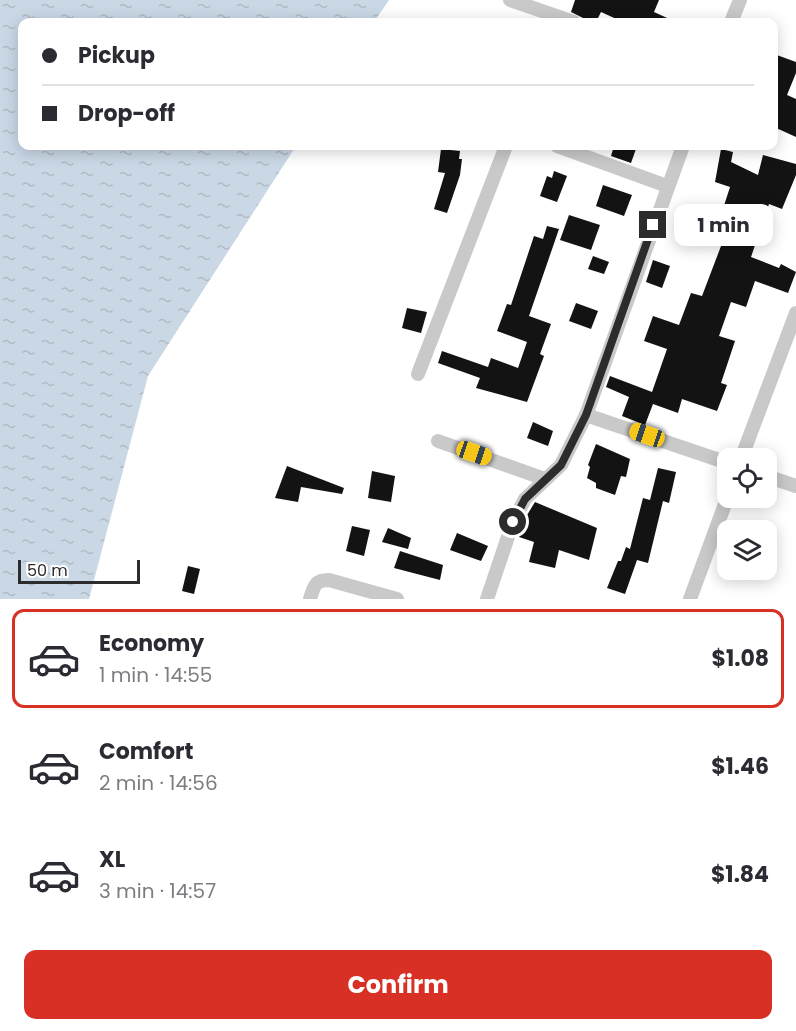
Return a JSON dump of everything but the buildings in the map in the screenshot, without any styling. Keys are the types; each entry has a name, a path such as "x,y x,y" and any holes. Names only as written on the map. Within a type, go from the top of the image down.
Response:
{"street":[{"path":"510,0 562,18"},
{"path":"733,18 740,0"},
{"path":"418,374 504,150"},
{"path":"568,150 667,186"},
{"path":"487,599 513,522 525,499 561,465 586,415 681,150"},
{"path":"745,448 796,313"},
{"path":"586,415 717,459"},
{"path":"438,441 545,479"},
{"path":"777,480 796,486"},
{"path":"690,599 724,508"},
{"path":"310,599 314,585 320,580 329,580 397,599"}],"water":[{"path":"0,0 389,0 377,18 18,18 18,150 293,150 148,376 89,599 0,599"}],"route":[{"path":"513,522 525,499 561,465 586,415 653,225"}]}
